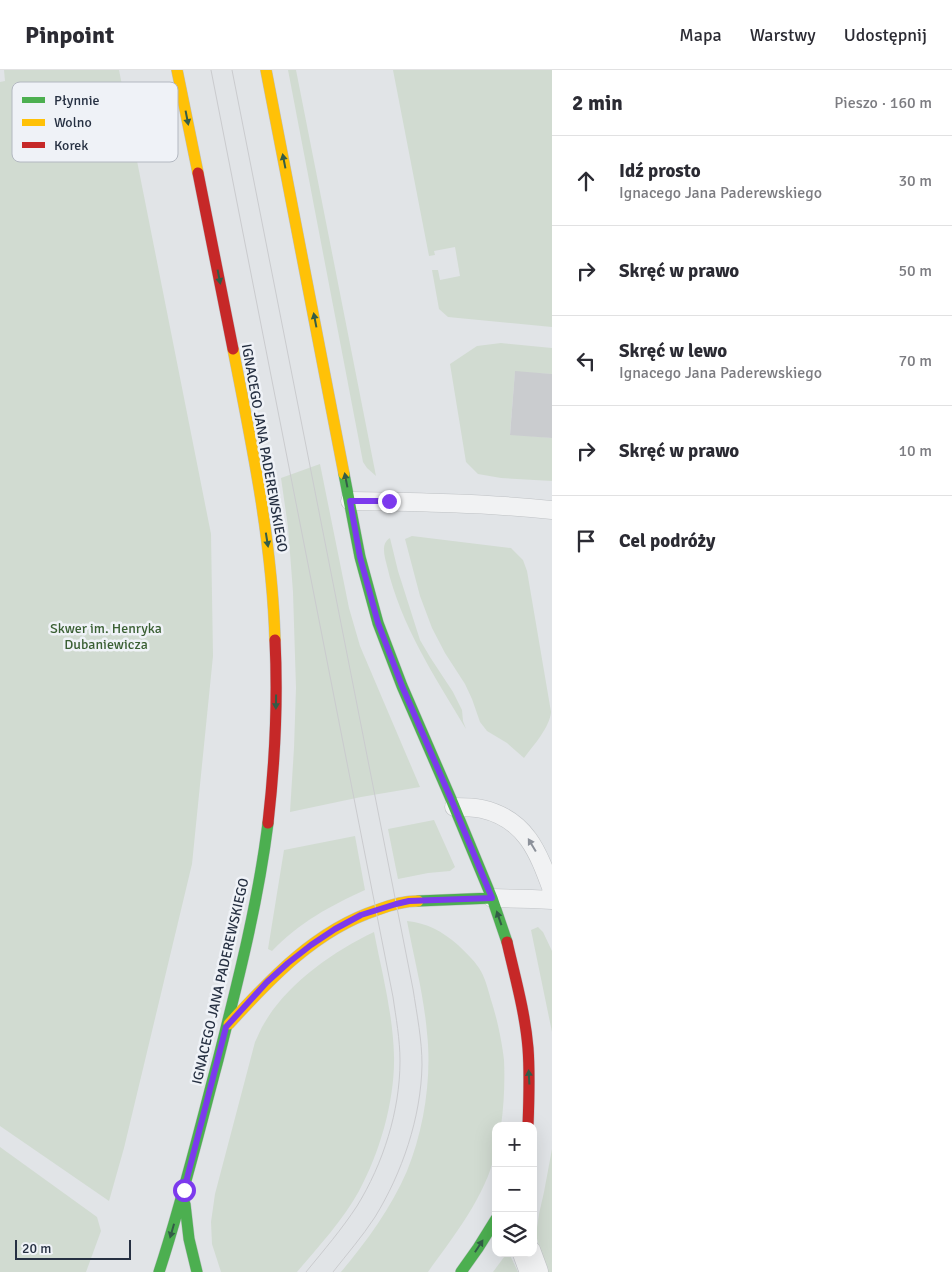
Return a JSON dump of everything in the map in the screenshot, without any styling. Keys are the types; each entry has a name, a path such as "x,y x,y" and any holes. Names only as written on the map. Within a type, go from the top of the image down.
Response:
{"main road":[{"name":"IGNACEGO JANA PADEREWSKIEGO","path":"159,1272 184,1190 246,946 258,888 270,806 276,706 273,596 260,487 177,70"},
{"path":"266,70 360,557 378,623 402,686 492,898 506,939 526,1038 530,1090 528,1122"},
{"path":"226,1027 267,982 288,963 335,929 361,915 409,901 492,898"},
{"path":"184,1190 191,1254 198,1272"},
{"path":"461,1272 492,1225"}],"street":[{"path":"528,1257 534,1272"}],"lane":[{"path":"350,501 432,502 552,510"},
{"path":"454,807 481,808 503,817 520,828 532,843 552,890"},
{"path":"492,898 552,900"}],"green space":[{"name":"Skwer im. Henryka Dubaniewicza","path":"4,70 119,70 121,82 12,82 12,162 137,162 211,534 213,656 192,864 124,1148 109,1201 0,1126 0,82 5,81"},
{"path":"288,70 296,70 376,476 363,462"},
{"path":"393,70 552,70 552,327 448,317 439,309 432,270 438,270 440,280 460,276 455,247 434,251 435,255 429,256"},
{"path":"501,343 552,348 552,374 515,372 510,434 552,438 552,481 501,478 478,474 466,462 450,364 477,346"},
{"path":"320,464 349,608 360,646 420,787 290,812 296,688 293,592 288,527 281,478"},
{"path":"412,536 511,548 523,560 527,571 551,712 548,724 524,758 507,743 487,731 480,722 465,684 432,628 420,596 405,539"},
{"path":"390,538 398,571 420,640 453,692 462,710 466,729 420,651 401,609 384,555 385,544"},
{"path":"434,820 455,867 450,871 398,879 388,829"},
{"path":"355,836 365,890 340,902 305,923 293,931 272,951 268,949 284,850"},
{"path":"407,921 434,928 446,936 472,959 483,975 501,1038 504,1060 501,1122 492,1122 491,1169 468,1216 428,1272 341,1272 369,1236 394,1198 407,1171 418,1138 425,1103 428,1067 426,1019"},
{"path":"538,927 543,932 552,951 552,1032 531,930"},
{"path":"374,932 392,1025 394,1073 385,1125 367,1176 346,1212 297,1272 221,1272 212,1244 211,1222 215,1194 255,1042 275,1008 299,981 343,949"},
{"path":"0,1147 97,1217 101,1231 86,1272 0,1272"},
{"path":"552,1149 552,1272 548,1272 537,1239 539,1214"},
{"path":"504,1257 511,1257 518,1272 493,1272"}],"building":[{"path":"515,371 552,374 552,438 510,435"}],"tram line":[{"path":"211,70 398,1029 400,1061 397,1099 382,1155 375,1173 357,1206 306,1272"},
{"path":"232,70 413,989 421,1046 421,1085 418,1105 414,1125 394,1182 375,1217 333,1272"}],"traffic: fast":[{"path":"344,474 360,557 378,623 402,686 492,898 507,942"},
{"path":"159,1272 190,1166 233,1001 253,912 268,823"},
{"path":"418,901 492,898"},
{"path":"185,1204 189,1239 197,1272"},
{"path":"461,1272 492,1225"}],"traffic: slow":[{"path":"177,70 198,173"},
{"path":"266,70 344,474"},
{"path":"233,349 260,493 270,566 275,640"},
{"path":"229,1024 278,973 314,943 355,919 382,908 418,901"}],"traffic: jam":[{"path":"198,173 233,349"},
{"path":"268,823 275,732 275,640"},
{"path":"507,942 527,1035 529,1058 528,1122"}],"route":[{"path":"184,1190 226,1027 267,982 311,945 335,929 376,909 409,901 492,898 402,686 378,623 360,557 350,501 389,501"}]}
